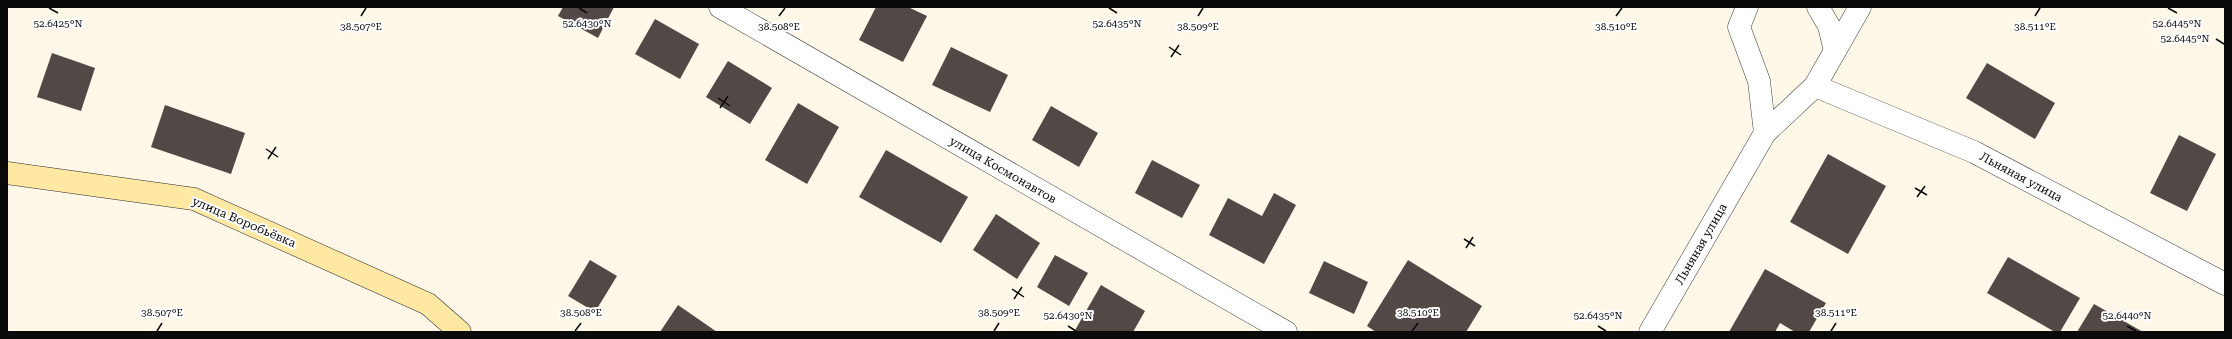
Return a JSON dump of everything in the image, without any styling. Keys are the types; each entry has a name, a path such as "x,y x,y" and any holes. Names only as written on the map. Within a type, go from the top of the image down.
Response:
{"main road":[{"name":"улица Воробьёвка","path":"7,173 194,199 428,304 460,332"}],"street":[{"name":"улица Космонавтов","path":"720,7 1286,332"},
{"path":"1747,7 1739,27 1759,81 1765,133"},
{"path":"1818,7 1828,26 1835,51"},
{"name":"Льняная улица","path":"1650,332 1765,133 1815,86 1860,7"},
{"name":"Льняная улица","path":"1815,86 1974,152 2224,280"}],"building":[{"path":"563,7 614,7 598,38 558,16"},
{"path":"876,7 908,7 927,16 903,62 859,40"},
{"path":"655,19 699,44 680,79 635,54"},
{"path":"951,47 1008,75 990,112 932,85"},
{"path":"52,53 95,68 81,111 37,97"},
{"path":"728,61 772,88 750,124 706,97"},
{"path":"1987,63 2055,103 2035,139 1966,98"},
{"path":"798,103 839,127 807,184 765,160"},
{"path":"165,105 245,133 231,174 151,147"},
{"path":"1051,106 1098,133 1079,167 1032,140"},
{"path":"2179,135 2216,154 2187,211 2150,193"},
{"path":"886,150 968,197 941,243 859,197"},
{"path":"1828,154 1886,186 1848,254 1790,222"},
{"path":"1152,160 1200,185 1182,218 1135,193"},
{"path":"1274,193 1296,205 1264,264 1209,235 1228,198 1262,216"},
{"path":"996,214 1040,243 1017,279 973,250"},
{"path":"1055,255 1088,273 1069,306 1037,287"},
{"path":"2008,257 2080,298 2060,332 2055,332 1987,293"},
{"path":"590,260 617,276 595,312 568,296"},
{"path":"1408,260 1482,306 1466,332 1376,332 1367,326"},
{"path":"1324,261 1368,282 1354,314 1309,293"},
{"path":"1765,269 1826,303 1809,332 1795,332 1780,323 1775,332 1729,332"},
{"path":"1101,285 1145,311 1133,332 1074,332"},
{"path":"2094,304 2143,332 2077,332"},
{"path":"678,305 717,332 660,332"}]}
